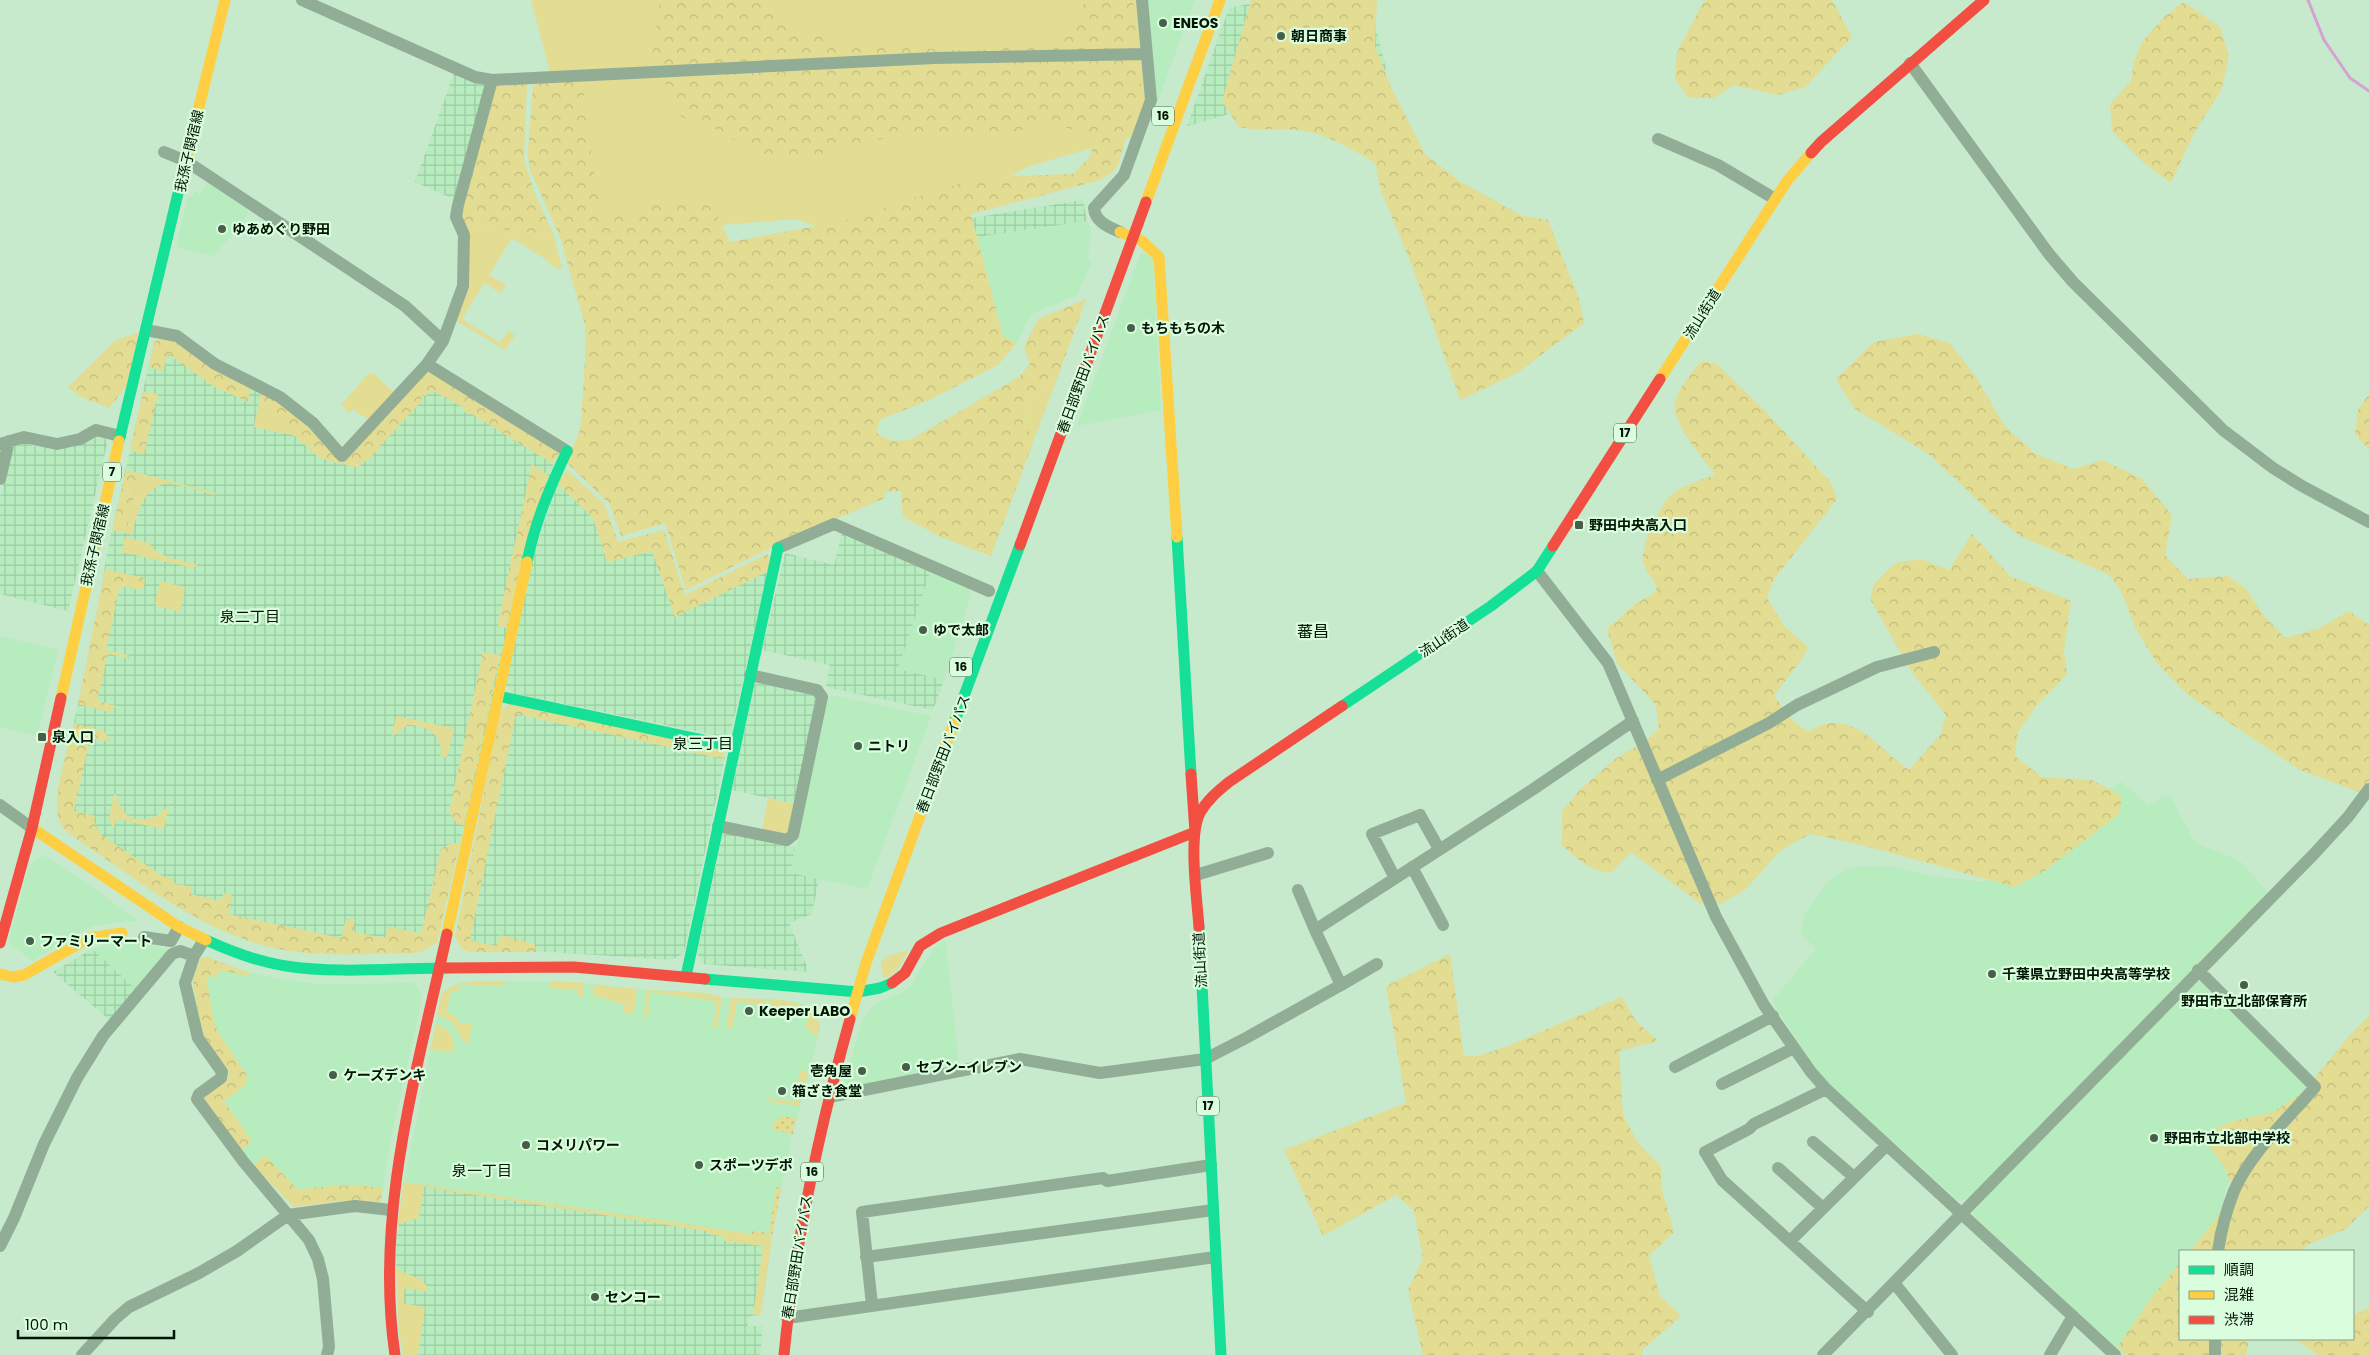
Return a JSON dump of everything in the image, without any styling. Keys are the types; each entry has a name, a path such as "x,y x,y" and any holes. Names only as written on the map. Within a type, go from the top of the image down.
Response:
{"main road":[{"name":"我孫子関宿線","path":"0,943 32,828 120,436 225,0"},
{"name":"春日部野田バイパス","path":"784,1355 779,1318 829,1097 872,944 1220,0"},
{"name":"流山街道","path":"1221,1355 1196,875 1195,832 1199,813 1225,786 1491,606 1537,571 1775,199 1821,142 1984,0"},
{"path":"32,828 179,927 204,940 251,958 301,968 545,966 686,976 843,996 858,992 876,991 895,981 909,966 915,951 940,934 1195,832 1159,257 1150,246 1133,238 1122,227 1115,246"},
{"path":"395,1355 387,1282 391,1210 402,1144 538,515 567,451"},
{"path":"686,976 778,548"},
{"path":"498,696 735,747"},
{"name":"春日部野田バイパス","path":"843,996 908,814"},
{"path":"0,974 13,977 24,975 89,938 122,932"}],"street":[{"path":"302,0 475,77 492,80 934,58 1146,54"},
{"path":"1122,227 1104,225 1094,214 1094,208 1124,175 1151,100 1142,0"},
{"path":"1910,63 2049,254 2073,282 2223,430 2273,468 2369,522"},
{"path":"146,330 177,336 215,364 280,397 314,424 342,456 427,364 443,342 463,286 464,235 456,217 458,205 492,80"},
{"path":"1658,138 1718,165 1775,199"},
{"path":"164,152 186,162 405,306 443,342"},
{"path":"427,364 567,451"},
{"path":"0,479 4,443 24,437 57,444 80,439 96,430 120,436"},
{"path":"778,548 834,524 989,591"},
{"path":"1537,571 1608,664 1716,917 1742,967 1794,1048 1826,1090 2115,1355"},
{"path":"1657,780 1769,723 1797,705 1877,667 1934,652"},
{"path":"718,826 788,840 793,835 795,826 822,698 817,690 750,675"},
{"path":"1315,930 1532,790 1633,721"},
{"path":"1823,1355 1868,1312 2198,970 2313,855 2348,818 2369,789"},
{"path":"0,805 32,828"},
{"path":"1395,878 1372,834 1420,815 1439,849"},
{"path":"1196,875 1268,853"},
{"path":"1412,867 1443,925"},
{"path":"1298,890 1341,985"},
{"path":"144,937 171,941 179,927"},
{"path":"204,940 194,956 185,983 198,1038 222,1072 221,1078 199,1094 197,1099 243,1162 308,1240 318,1260 323,1279 327,1355"},
{"path":"0,1246 14,1218 44,1144 77,1078 103,1036 172,954 180,951 194,956"},
{"path":"829,1097 1020,1059 1100,1073 1205,1058 1246,1038 1377,964"},
{"path":"2198,970 2315,1088 2248,1167 2231,1200 2222,1226 2218,1250"},
{"path":"1676,1067 1772,1016"},
{"path":"1722,1084 1794,1048"},
{"path":"1826,1090 1754,1124 1749,1129 1705,1152 1722,1180 1868,1312"},
{"path":"1813,1142 1854,1177"},
{"path":"1790,1241 1887,1145"},
{"path":"872,1305 862,1212 1103,1178 1107,1181 1211,1165"},
{"path":"1778,1168 1823,1208"},
{"path":"82,1355 115,1319 129,1307 199,1273 237,1251 288,1215 355,1206 391,1210"},
{"path":"866,1258 1213,1210"},
{"path":"779,1318 1215,1257"},
{"path":"1895,1284 1952,1355"},
{"path":"2050,1355 2073,1316"},
{"path":"2215,1340 2215,1355"}],"shaded area":[{"path":"1148,0 1195,0 1157,103 1150,36"},
{"path":"1268,0 1369,0 1386,69 1187,126 1229,8"},
{"path":"454,73 488,85 456,200 415,182"},
{"path":"208,183 247,209 248,214 214,256 176,247 188,197 193,196 194,190 199,194"},
{"path":"1083,200 1087,221 977,237 972,218"},
{"path":"1087,221 1091,230 1088,256 1091,263 1077,295 1033,313 1027,321 1017,343 1003,336 977,237"},
{"path":"1141,252 1153,259 1161,410 1077,426"},
{"path":"154,342 278,400 312,429 341,464 426,373 557,449 460,843 428,948 411,953 314,953 250,941 207,923 158,894 74,837 61,825 58,815 57,798 92,642 108,548"},
{"path":"96,437 105,438 107,444 68,611 0,594 0,497 12,446 25,443 34,446 58,448"},
{"path":"557,483 593,518 607,562 652,551 675,617 768,571 731,732 723,737 512,693 506,685 534,555"},
{"path":"842,533 930,572 898,669 944,680 933,710 826,687 830,665 762,650 785,553 834,565"},
{"path":"930,572 969,588 971,593 944,680 898,669"},
{"path":"0,636 58,650 37,736 0,727"},
{"path":"760,682 816,694 795,804 732,790 755,683"},
{"path":"831,695 931,716 867,889 791,873 827,698"},
{"path":"500,711 725,756 684,953 672,960 551,952 470,952 461,948"},
{"name":"千葉県立野田中央高等学校","path":"2122,782 2148,805 2164,796 2169,797 2193,839 2203,846 2240,861 2266,890 2266,894 1967,1199 1959,1201 1821,1077 1774,1004 1774,998 1816,949 1800,933 1805,914 1827,883 1838,874 1852,867 1889,866 1927,875 1983,882 2015,867 2066,812"},
{"path":"727,832 795,847 791,873 819,879 812,914 792,922 790,925 809,972 704,964 697,954 722,836"},
{"path":"45,856 99,892 139,922 127,921 92,926 33,961 8,943 29,867 36,859"},
{"path":"945,940 960,1070 841,1091 863,1018 876,1003 902,993 911,986 932,950"},
{"path":"116,942 137,943 173,950 138,991 92,949"},
{"path":"92,949 138,991 112,1022 53,972"},
{"path":"207,957 239,970 274,978 317,984 414,983 422,999 391,1138 381,1200 326,1202 294,1207 241,1151 206,1094 230,1076 204,1037 201,958"},
{"name":"野田市立北部中学校","path":"2197,981 2202,981 2306,1085 2307,1090 2226,1187 2212,1250 2179,1250 2179,1340 2209,1355 2124,1355 1973,1215 1972,1209"},
{"path":"464,982 584,983 647,990 704,993 719,997 749,1000 794,1001 804,1005 815,1016 820,1029 791,1141 772,1237 404,1182 442,993 453,985"},
{"path":"404,1182 772,1237 761,1314 748,1318 748,1326 763,1326 760,1355 403,1355 399,1332 396,1245"}],"green space":[{"path":"531,0 1137,0 1140,47 1138,49 550,72"},
{"path":"660,0 755,0 789,30 854,44 969,51 1046,44 1082,12 1084,0 1133,0 1141,85 1118,165 1113,172 1100,180 971,214 1003,336 1017,343 998,365 927,401 881,419 876,432 884,438 893,440 912,439 1019,377 1030,364 1024,347 1038,319 1086,299 1057,379 1041,386 1032,394 1029,400 1023,424 1035,437 991,556 941,537 903,517 901,491 884,492 885,498 780,543 686,590 665,523 621,536 609,503 566,462 581,424 586,342 585,325 560,237 530,170 528,154 533,84 582,79 595,180 603,215 636,217 656,200 682,198 712,205 730,242 849,220 982,177 1073,174 1089,158 1094,144 1084,132 1054,125 978,137 950,137 910,132 816,156 753,153 721,131 681,117 652,56"},
{"path":"1251,0 1377,0 1375,46 1390,85 1425,154 1458,180 1520,215 1548,220 1579,299 1584,323 1517,373 1460,400 1411,263 1381,191 1375,163 1341,144 1313,133 1297,130 1239,127 1222,101"},
{"path":"1707,0 1832,0 1852,37 1805,87 1777,95 1734,85 1713,98 1688,97 1675,79 1677,53 1702,4"},
{"path":"2184,2 2220,27 2229,57 2221,91 2194,133 2171,183 2143,162 2112,131 2110,104 2131,81 2134,61 2142,42 2163,18"},
{"path":"1141,59 1145,101 1133,136 1027,167 995,185 821,228 796,219 588,236 530,170 528,154 534,82"},
{"path":"527,84 524,160 535,194 554,236 463,224 460,209 492,85"},
{"path":"463,224 554,236 562,268 558,269 549,264 550,262 512,238 489,275 506,285 501,293 484,283 462,319 500,343 508,331 515,335 505,350 455,320"},
{"path":"139,333 126,387 109,408 79,396 68,387 116,340"},
{"path":"1918,334 1950,343 1976,377 2004,425 2034,453 2073,469 2103,460 2142,479 2172,515 2165,555 2188,579 2228,576 2246,589 2264,616 2285,638 2320,628 2349,611 2369,625 2369,781 2359,792 2300,770 2188,695 2156,662 2136,629 2121,591 2108,574 2020,536 1993,515 1930,455 1854,408 1836,379 1874,342"},
{"path":"162,338 175,341 251,387 248,402 213,386 168,354 163,371 149,367 154,342"},
{"path":"1701,361 1717,364 1767,413 1832,484 1837,499 1773,581 1767,598 1785,627 1808,647 1801,660 1774,696 1794,722 1808,732 1826,724 1838,723 1850,726 1871,738 1909,770 1940,735 1946,715 1913,674 1870,599 1874,584 1895,563 1921,559 1949,570 1972,534 2010,576 2071,601 2064,650 2067,674 2037,705 2018,732 2015,756 2042,777 2092,780 2122,796 2119,814 2046,870 2015,887 1887,852 1810,834 1780,851 1746,889 1721,904 1701,904 1631,852 1610,873 1596,870 1584,864 1562,845 1562,811 1580,790 1614,760 1648,739 1659,728 1656,705 1617,663 1607,629 1635,604 1653,594 1657,588 1644,565 1643,554 1648,536 1662,506 1672,494 1682,488 1715,475 1682,428 1675,409 1675,401 1680,390"},
{"path":"369,373 374,374 394,393 367,421 365,415 361,416 353,409 350,413 341,405"},
{"path":"426,373 432,373 557,449 559,453 554,462 550,462 470,413 463,412 464,408 431,390 426,396 422,395 421,402 381,443 380,447 367,462 361,461 360,468 342,464"},
{"path":"1057,379 1035,437 1023,424 1029,400 1032,394 1041,386"},
{"path":"143,392 158,394 144,454 130,450"},
{"path":"261,392 285,406 305,423 342,464 314,454 310,450 310,446 306,446 271,415 258,408"},
{"path":"2369,394 2369,449 2355,435 2358,410"},
{"path":"258,408 271,415 297,436 254,427"},
{"path":"532,464 548,475 506,628 497,626"},
{"path":"126,470 139,473 126,533 112,530"},
{"path":"567,470 605,505 618,542 664,530 685,595 767,554 770,558 768,571 675,617 652,551 607,562 593,518 557,483"},
{"path":"139,473 216,493 215,495 172,484 155,488 143,501 139,509 132,535 126,533"},
{"path":"125,537 149,543 157,552 170,558 198,565 193,568 122,552"},
{"path":"105,569 145,578 144,586 140,590 120,586 106,650 128,655 129,658 108,654 97,701 117,706 109,712 78,704"},
{"path":"160,581 185,587 180,612 155,604"},
{"path":"483,652 500,655 464,825 457,824 449,812"},
{"path":"509,704 719,748 725,756 724,759 516,714 470,940 497,946 500,935 535,944 535,952 470,952 461,948 455,937 500,711"},
{"path":"396,716 454,728 447,758 440,756 441,749 437,737 420,726 407,725 392,737"},
{"path":"74,723 104,731 111,742 90,738 74,811 95,816 94,821 100,834 164,877 174,879 173,883 192,887 191,894 221,901 223,893 232,895 228,914 341,938 346,919 355,920 353,932 385,938 388,927 421,933 441,849 451,843 460,843 437,943 421,952 411,953 329,954 288,951 268,947 225,932 158,895 74,837 60,823 57,813 58,787"},
{"path":"114,794 117,795 125,813 138,819 154,817 169,805 164,829 116,819 114,829 109,820"},
{"path":"768,798 795,804 789,832 784,835 762,830"},
{"path":"908,950 896,971 883,978 881,962 888,956"},
{"path":"1450,954 1464,1056 1479,1056 1510,1045 1622,997 1636,1021 1658,1041 1619,1051 1623,1115 1638,1143 1661,1167 1662,1189 1674,1232 1649,1256 1660,1296 1681,1316 1643,1349 1642,1355 1423,1355 1408,1290 1423,1259 1414,1211 1396,1195 1323,1236 1284,1150 1406,1103 1386,986"},
{"path":"207,957 250,973 249,976 219,970 218,977 209,976 207,980 213,1017 218,1032 247,1075 246,1085 224,1101 252,1141 241,1151 204,1099 206,1094 230,1076 204,1037 198,1012 192,976 201,958"},
{"path":"505,981 503,993 503,985 460,986 458,991 451,991 446,1013 454,1015 460,1023 472,1024 469,1044 461,1038 450,1021 437,1015 442,993 450,988 472,982"},
{"path":"549,981 584,983 583,996 578,998 578,990 550,988 549,994"},
{"path":"594,985 637,989 634,1012 631,1014 623,1013 625,1005 596,996 593,1001"},
{"path":"647,990 704,993 722,997 717,1028 712,1027 717,1010 715,1009 716,1001 651,992 647,1007 649,1008 648,1017 644,1016"},
{"path":"731,998 766,999 764,1006 737,1001 732,1030 727,1025"},
{"path":"770,999 793,1002 805,1007 820,1024 817,1037 806,1028 808,1012 769,1006"},
{"path":"2369,1016 2369,1206 2346,1229 2307,1245 2305,1250 2191,1250 2224,1209 2233,1188 2223,1165 2201,1136 2230,1122 2273,1112 2302,1093 2349,1036"},
{"path":"436,1024 447,1030 450,1034 454,1047 453,1052 430,1050"},
{"path":"800,1070 808,1072 799,1106 768,1101 769,1098 795,1102"},
{"path":"783,1116 796,1118 793,1134 772,1130 775,1120"},
{"path":"265,1155 298,1190 340,1186 383,1188 381,1200 378,1204 344,1201 294,1207 256,1168 255,1164"},
{"path":"404,1182 772,1237 761,1314 753,1316 763,1246 723,1241 723,1236 712,1235 706,1231 424,1187 419,1218 397,1225"},
{"path":"776,1187 781,1188 772,1237 752,1234 752,1231 769,1233"},
{"path":"2179,1264 2179,1340 2249,1340 2246,1355 2125,1355 2118,1346 2151,1298"},
{"path":"396,1269 422,1280 428,1288 428,1292 405,1288 403,1303 425,1307 418,1355 403,1355 399,1332"},
{"path":"2369,1308 2369,1355 2318,1355 2296,1340 2354,1340 2354,1315"}],"waterway":[{"path":"2308,0 2324,40 2350,78 2369,91"}],"traffic: fast":[{"path":"119,441 180,185"},
{"path":"527,562 534,533 544,505 567,451"},
{"path":"1177,537 1191,774"},
{"path":"954,723 1020,545"},
{"path":"1342,706 1491,606 1537,571 1553,546"},
{"path":"686,976 778,548"},
{"path":"498,696 735,747"},
{"path":"1199,927 1221,1355"},
{"path":"206,940 255,959 286,966 326,970 447,968"},
{"path":"705,979 858,992 880,988 892,983"}],"traffic: slow":[{"path":"180,185 225,0"},
{"path":"1146,202 1220,0"},
{"path":"1660,379 1787,181 1811,153"},
{"path":"1120,232 1142,241 1159,257 1177,537"},
{"path":"61,698 119,441"},
{"path":"447,934 527,562"},
{"path":"850,1019 866,963 954,723"},
{"path":"32,828 179,927 206,940"},
{"path":"0,974 13,977 24,975 89,938 122,933"}],"traffic: jam":[{"path":"1811,153 1821,142 1984,0"},
{"path":"1020,545 1146,202"},
{"path":"1553,546 1660,379"},
{"path":"0,943 32,828 61,698"},
{"path":"1199,927 1195,885 1194,837 1196,823 1203,808 1229,782 1342,706"},
{"path":"892,983 905,973 920,946 941,933 1195,832 1191,774"},
{"path":"395,1355 390,1302 390,1249 394,1196 412,1090 447,934"},
{"path":"447,968 574,967 705,979"},
{"path":"784,1355 795,1270 818,1144 850,1019"}],"place":[{"name":"ENEOS","path":"1163,23"},
{"name":"朝日商事","path":"1281,36"},
{"name":"ゆあめぐり野田","path":"222,229"},
{"name":"もちもちの木","path":"1131,328"},
{"name":"野田中央高入口","path":"1579,525"},
{"name":"ゆで太郎","path":"923,630"},
{"name":"泉入口","path":"42,737"},
{"name":"ニトリ","path":"858,746"},
{"name":"ファミリーマート","path":"30,941"},
{"name":"千葉県立野田中央高等学校","path":"1992,974"},
{"name":"野田市立北部保育所","path":"2244,985"},
{"name":"Keeper LABO","path":"749,1011"},
{"name":"セブン-イレブン","path":"906,1067"},
{"name":"壱角屋","path":"862,1071"},
{"name":"ケーズデンキ","path":"333,1075"},
{"name":"箱ざき食堂","path":"782,1091"},
{"name":"野田市立北部中学校","path":"2154,1138"},
{"name":"コメリパワー","path":"526,1145"},
{"name":"スポーツデポ","path":"699,1165"},
{"name":"センコー","path":"595,1297"}],"district":[{"name":"泉二丁目","path":"250,617"},
{"name":"蕃昌","path":"1313,631"},
{"name":"泉三丁目","path":"703,744"},
{"name":"泉一丁目","path":"482,1171"}]}
